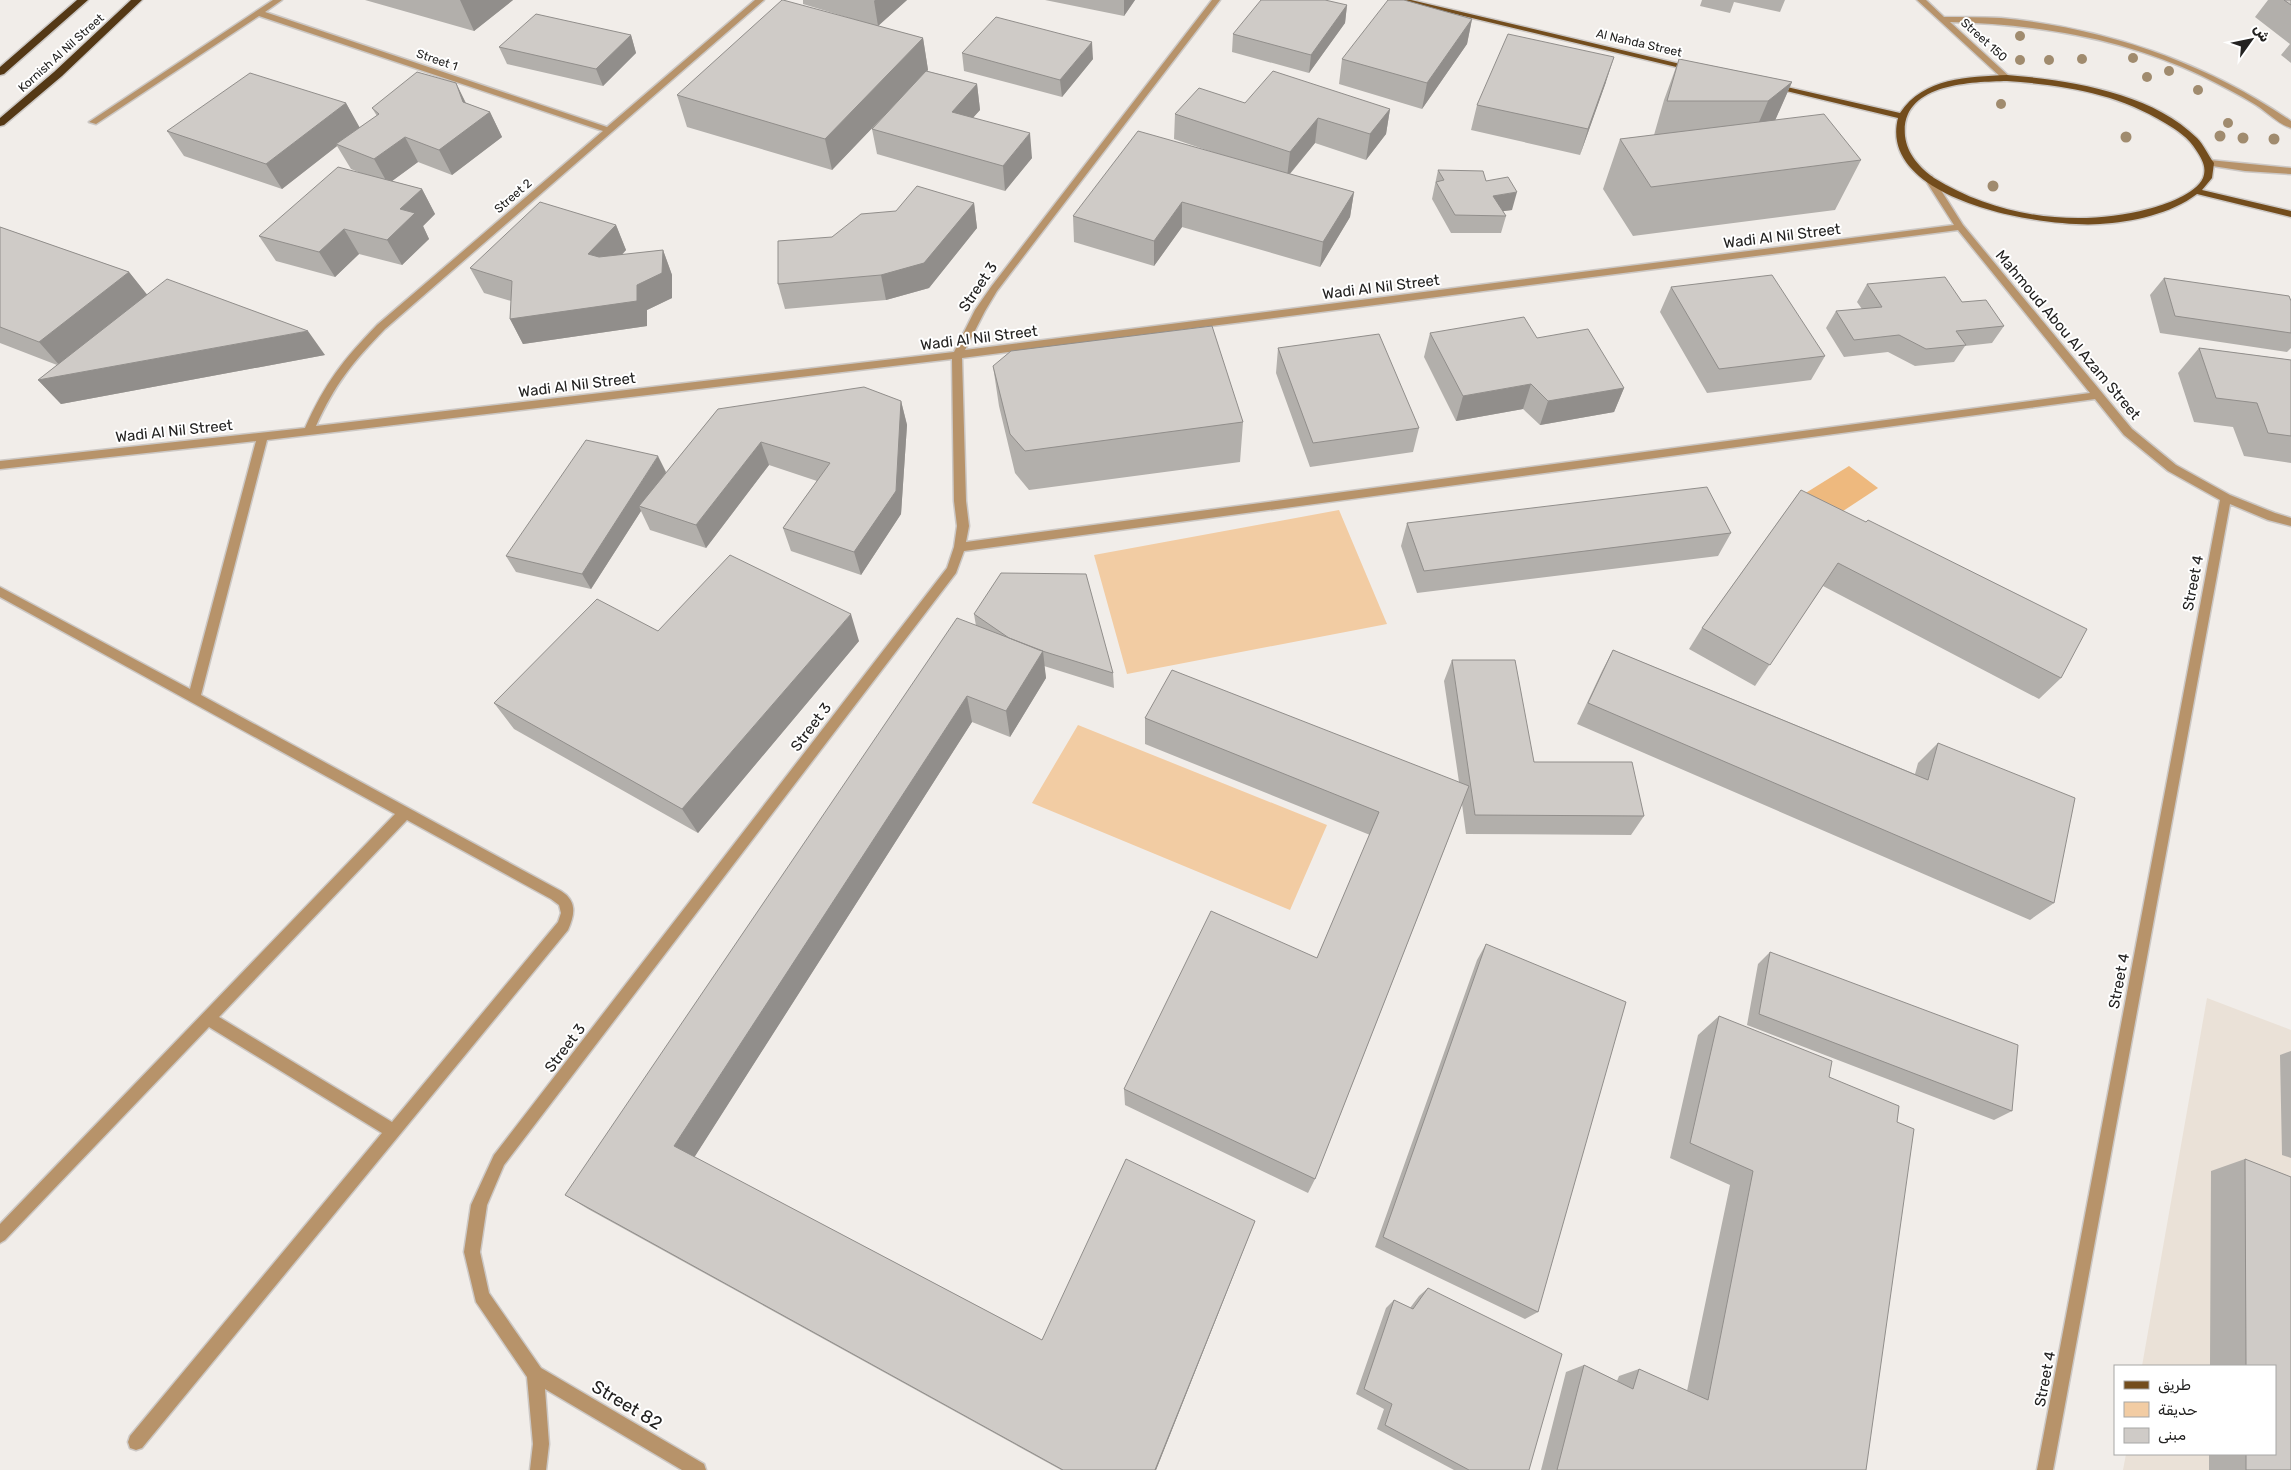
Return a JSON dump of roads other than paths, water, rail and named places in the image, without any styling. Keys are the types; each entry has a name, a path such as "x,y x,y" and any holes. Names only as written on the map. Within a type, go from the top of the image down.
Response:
{"highway":[{"name":"Kornish Al Nil Street","path":"0,72 83,0"},
{"name":"Kornish Al Nil Street","path":"0,123 58,74 137,0"}],"main road":[{"name":"Al Nahda Street","path":"1401,0 1699,69"},
{"path":"2008,78 2047,81 2128,100 2164,118 2194,140 2209,163 2206,178 2195,191 2172,205 2143,215 2108,220 2065,222 2016,215 1969,200 1929,178 1907,158 1898,136 1901,116 1915,99 1939,86 1972,80 2008,78"},
{"path":"1766,85 1901,116"},
{"path":"2195,191 2291,214"}],"street":[{"path":"93,122 278,0"},
{"name":"Street 2","path":"308,432 325,395 350,360 381,327 760,0"},
{"name":"Street 3","path":"538,1470 541,1444 535,1374 482,1296 472,1252 479,1205 499,1160 952,570 960,547 963,526 960,501 957,356 980,310 994,289 1216,0"},
{"name":"Street 150","path":"1921,0 2008,78"},
{"name":"Street 1","path":"259,13 608,130"},
{"path":"1942,19 2010,22 2075,31 2141,48 2205,73 2264,105 2291,125"},
{"path":"2209,163 2291,171"},
{"name":"Mahmoud Abou Al Azam Street","path":"1929,178 1943,203 1960,227 2128,432 2172,468 2226,498 2291,522"},
{"name":"Wadi Al Nil Street","path":"0,465 308,432 957,356 1960,227"},
{"path":"960,547 2099,395"},
{"path":"194,697 262,437"},
{"name":"Street 4","path":"2045,1470 2226,498"},
{"path":"0,592 556,895 565,901 568,913 563,926 136,1442"},
{"path":"0,1235 405,812"},
{"path":"208,1018 392,1131"},
{"name":"Street 82","path":"535,1374 698,1470"}]}
